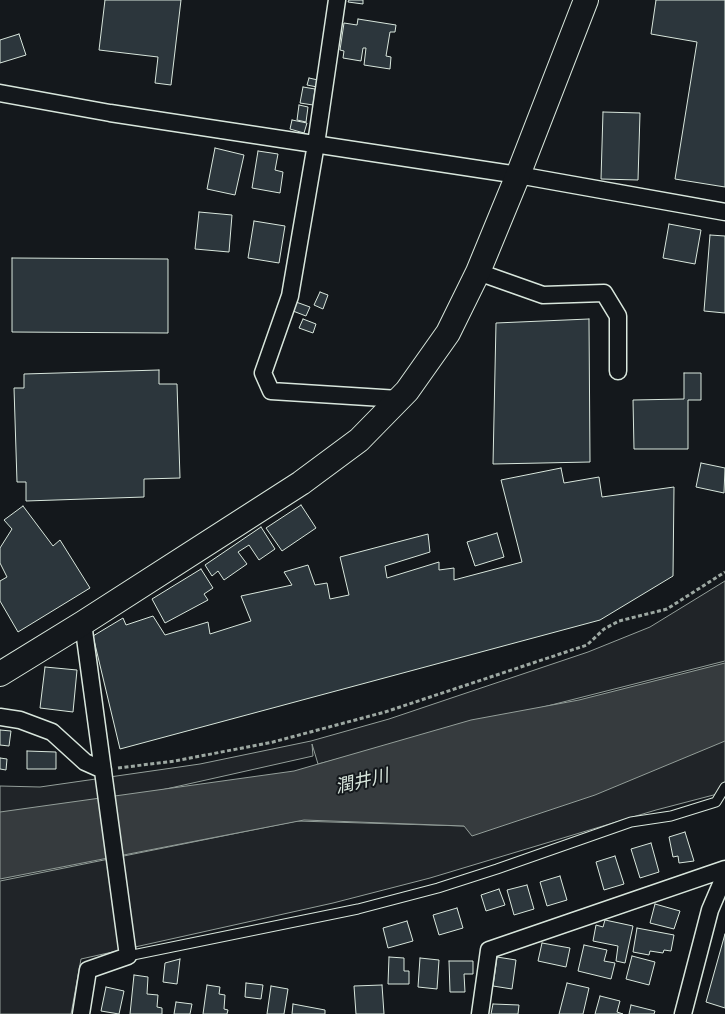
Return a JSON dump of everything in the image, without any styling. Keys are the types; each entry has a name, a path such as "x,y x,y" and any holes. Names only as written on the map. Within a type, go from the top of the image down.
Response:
{"street":[{"path":"337,0 316,144 290,296 263,373 272,391 400,399"},
{"path":"0,674 301,483 359,440 408,391 448,333 478,272 586,0"},
{"path":"0,93 110,113 518,175 725,212"},
{"path":"478,272 543,295 604,293 618,316 618,371"},
{"path":"82,1014 88,970 128,956 83,623"},
{"path":"0,717 20,720 52,732 85,762 103,770"},
{"path":"480,1014 489,950 725,869"},
{"path":"683,1014 710,910 725,876"}],"lane":[{"path":"128,956 358,909 438,888 631,822 671,816 716,802 725,788"}],"path":[{"path":"103,770 175,760 273,742 385,712 587,644 604,629 619,622 667,609 725,572"}],"shaded area":[{"path":"725,581 725,661 318,764 312,744 313,756 59,813 0,818 0,786 40,787 200,764 311,741 389,719 588,652 650,627"},
{"path":"725,740 725,792 656,810 430,878 333,903 81,959 71,1014 0,1014 0,881 297,821 464,826"}],"water":[{"name":"潤井川","path":"725,663 725,741 595,795 472,836 464,826 304,820 0,879 0,812 294,771 471,720 579,700"}],"building":[{"path":"105,0 181,0 171,85 155,83 158,57 99,50"},
{"path":"349,0 363,0 363,4 348,2"},
{"path":"656,0 725,0 725,187 675,179 697,42 651,34"},
{"path":"358,19 396,25 395,32 390,32 386,56 391,57 390,69 364,65 366,48 363,48 361,61 343,58 344,51 340,50 344,23 357,25"},
{"path":"19,34 26,55 0,63 0,40"},
{"path":"309,78 318,80 317,87 307,85"},
{"path":"303,87 315,89 313,105 300,103"},
{"path":"299,105 308,107 306,122 297,120"},
{"path":"603,112 640,113 638,180 601,179"},
{"path":"292,120 307,123 304,133 290,129"},
{"path":"215,148 244,155 235,195 207,189"},
{"path":"258,151 278,154 275,170 283,172 280,193 252,188"},
{"path":"199,212 232,215 229,252 195,249"},
{"path":"254,221 285,226 279,263 248,258"},
{"path":"669,224 701,230 695,264 663,258"},
{"path":"710,235 725,236 725,313 704,311"},
{"path":"12,258 168,259 168,333 12,332"},
{"path":"320,292 328,295 323,309 314,305"},
{"path":"296,302 310,307 306,316 293,311"},
{"path":"303,319 316,324 313,333 299,328"},
{"path":"589,319 590,462 493,464 496,323"},
{"path":"159,370 159,384 177,384 180,478 144,479 144,497 26,501 26,482 17,482 14,388 24,388 24,374"},
{"path":"684,373 701,373 701,400 688,400 688,449 634,449 633,400 684,399"},
{"path":"701,463 725,468 724,493 696,487"},
{"path":"561,468 564,483 599,477 602,497 674,487 673,576 600,620 120,749 93,636 123,618 126,625 153,616 165,635 208,622 210,634 251,621 241,596 292,585 284,572 308,565 315,585 327,583 330,599 349,595 340,557 428,534 430,552 385,566 387,578 439,562 439,570 454,568 454,580 522,562 501,480"},
{"path":"301,505 316,528 282,551 266,528"},
{"path":"23,506 53,546 60,540 90,588 18,632 0,601 0,581 7,577 0,563 0,548 12,529 4,520"},
{"path":"261,527 275,549 259,560 249,545 238,552 247,564 224,580 218,571 212,576 205,565"},
{"path":"497,533 504,557 475,566 467,542"},
{"path":"201,569 213,588 204,594 208,600 165,623 152,599"},
{"path":"45,667 77,670 73,712 40,708"},
{"path":"0,730 11,731 9,746 0,745"},
{"path":"27,751 56,752 56,769 27,769"},
{"path":"0,758 7,759 6,770 0,769"},
{"path":"685,832 694,861 679,863 678,856 673,857 669,837"},
{"path":"651,843 659,872 640,878 631,849"},
{"path":"615,856 624,884 604,890 596,862"},
{"path":"560,876 567,900 547,906 540,882"},
{"path":"527,885 534,909 514,915 507,890"},
{"path":"499,889 505,905 486,911 481,895"},
{"path":"655,904 680,911 674,929 650,923"},
{"path":"457,908 463,928 439,935 433,915"},
{"path":"605,920 633,926 625,963 616,961 618,946 593,941 596,925 603,927"},
{"path":"407,921 413,941 388,948 383,928"},
{"path":"637,928 674,935 671,951 664,950 663,953 650,951 649,955 633,952"},
{"path":"725,934 725,1008 706,1002"},
{"path":"542,943 570,948 566,967 538,961"},
{"path":"584,945 607,950 604,961 615,963 611,979 578,971"},
{"path":"632,956 655,962 649,985 626,979"},
{"path":"389,957 404,958 404,971 409,971 409,984 388,984"},
{"path":"497,957 516,960 512,989 493,986"},
{"path":"420,958 439,960 437,989 418,987"},
{"path":"180,959 177,984 163,982 165,963"},
{"path":"449,961 473,961 473,974 464,974 465,992 450,992"},
{"path":"134,975 148,977 147,994 158,995 157,1007 162,1008 162,1014 130,1014"},
{"path":"246,983 263,985 261,999 245,997"},
{"path":"567,983 589,988 583,1014 559,1014"},
{"path":"207,985 220,987 219,994 225,995 224,1009 228,1010 227,1014 203,1014"},
{"path":"382,985 384,1014 356,1014 354,986"},
{"path":"271,986 288,989 284,1014 267,1014"},
{"path":"106,987 124,991 119,1014 101,1011"},
{"path":"600,996 620,1001 617,1012 623,1014 595,1014"},
{"path":"176,1002 192,1004 190,1014 174,1014"},
{"path":"293,1004 325,1010 325,1014 292,1014"},
{"path":"493,1004 519,1005 518,1014 491,1014"},
{"path":"631,1005 655,1011 654,1014 629,1014"}]}
